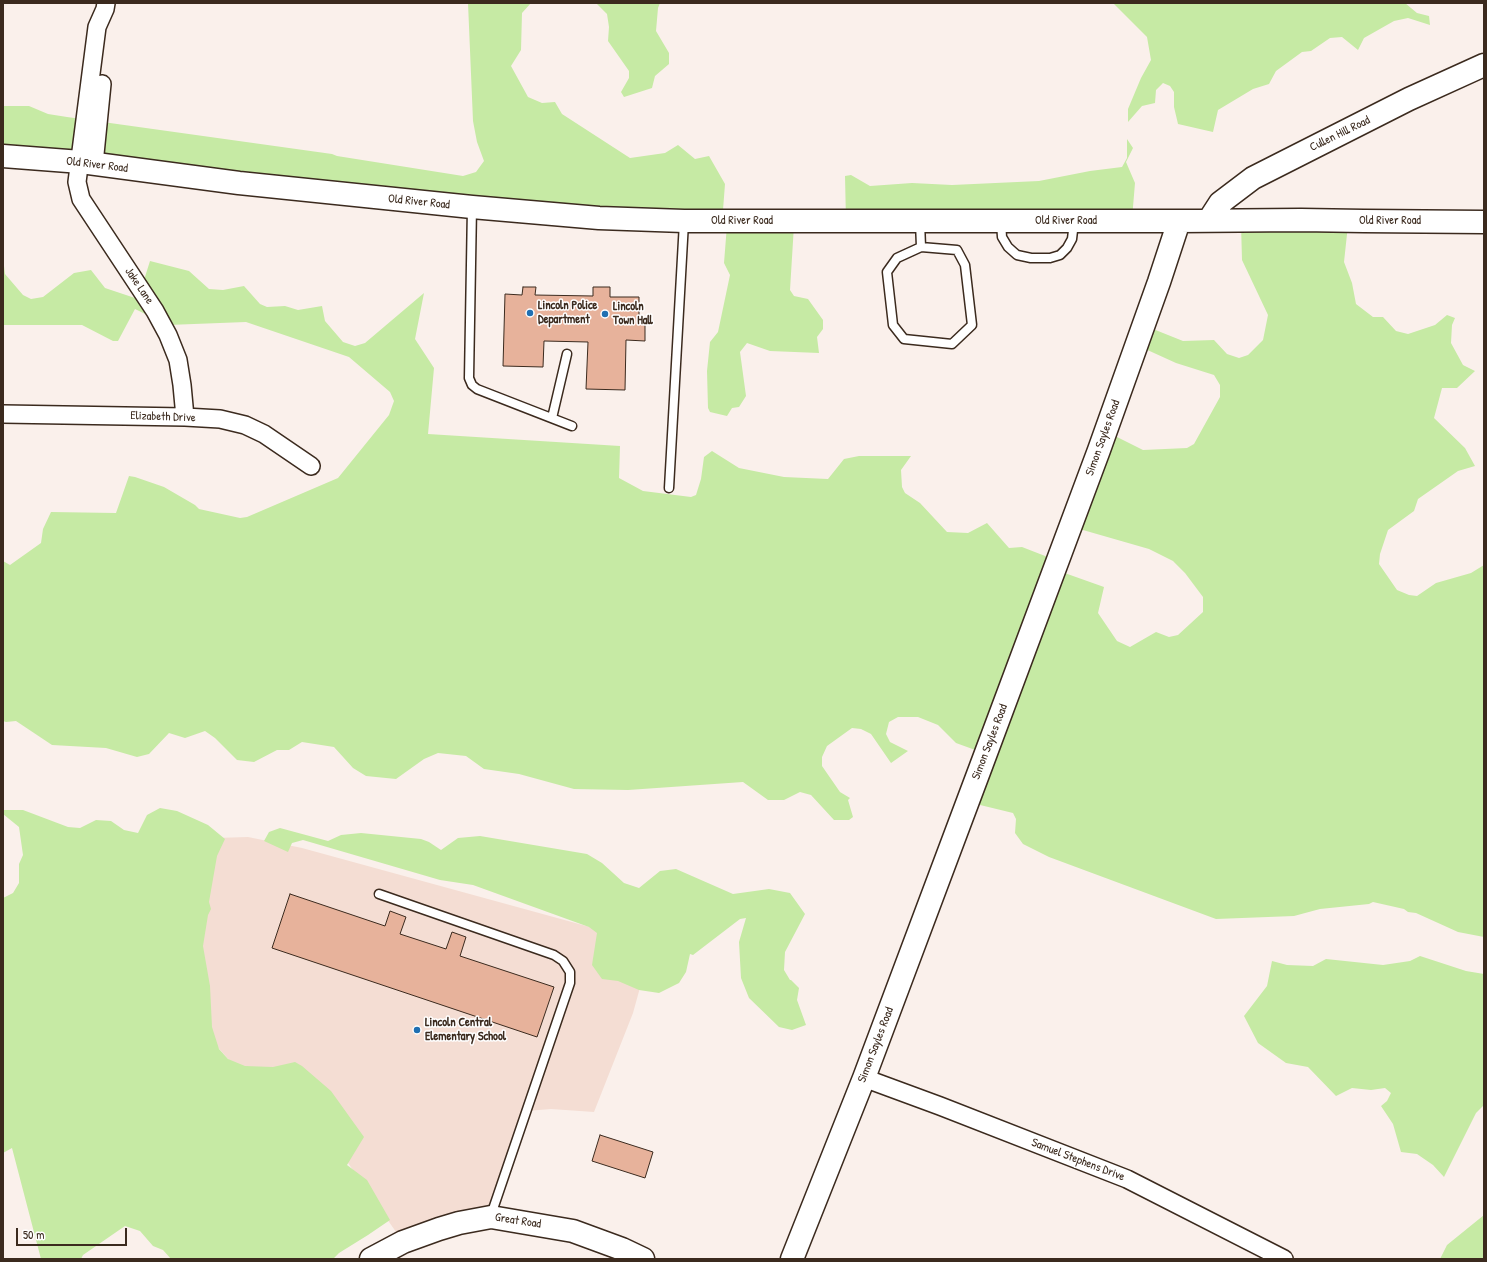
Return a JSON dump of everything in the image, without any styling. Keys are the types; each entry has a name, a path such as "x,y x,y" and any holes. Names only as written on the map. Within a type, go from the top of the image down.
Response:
{"street":[{"name":"Jake Lane","path":"105,6 108,27 87,163 77,182 81,199 155,311 168,335 178,360 185,417"},
{"name":"Cullen Hill Road","path":"1209,220 1220,203 1253,178 1409,99 1484,66"},
{"name":"Old River Road","path":"3,156 87,163 239,183 472,207 599,218 684,221 1209,220 1484,222"},
{"name":"Simon Sayles Road","path":"792,1259 864,1078 1101,442 1159,282 1179,221"},
{"name":"Elizabeth Drive","path":"3,414 220,419 245,425 264,434 311,466"},
{"name":"Samuel Stephens Drive","path":"864,1078 1127,1179 1284,1259"},
{"name":"Great Road","path":"371,1259 403,1242 439,1229 491,1216 573,1231 622,1249 643,1259"}],"lane":[{"path":"472,207 469,378 472,385 477,389 572,426"},
{"path":"670,488 684,221"},
{"path":"920,221 921,247"},
{"path":"1001,221 1002,237 1008,247 1017,255 1031,258 1050,258 1060,255 1067,248 1072,239 1074,221"},
{"path":"921,247 957,250 966,265 972,325 952,344 904,339 893,325 887,272 897,258 921,247"},
{"path":"552,418 567,354"},
{"path":"379,894 554,955 563,962 570,972 570,983 491,1216"}],"shaded area":[{"name":"Lincoln Central Elementary School","path":"248,837 302,848 652,944 633,1013 594,1112 551,1109 527,1111 491,1217 403,1242 300,1094 238,1070 214,1043 195,980 215,838"}],"green space":[{"path":"468,3 531,3 522,13 521,50 511,66 528,97 542,103 555,102 562,114 630,158 665,153 678,145 695,159 709,156 725,184 722,223 3,157 3,106 29,106 48,114 332,154 463,176 476,172 484,161 477,142 473,121"},
{"path":"596,3 660,3 658,8 656,31 669,53 669,64 655,76 652,88 624,97 621,92 629,78 629,71 608,41 609,27 607,14"},
{"path":"1113,3 1405,3 1417,13 1429,16 1430,25 1408,18 1394,21 1364,38 1358,50 1342,37 1330,38 1311,51 1302,52 1276,71 1269,84 1253,89 1218,110 1213,132 1178,124 1174,107 1174,92 1170,86 1163,83 1156,90 1155,103 1142,106 1128,122 1128,109 1141,78 1151,60 1147,37"},
{"path":"1127,139 1133,148 1126,162 1135,183 1132,219 846,221 845,176 851,175 870,186 912,183 952,185 1039,181 1090,171 1122,167 1127,158"},
{"path":"1241,224 1348,225 1344,262 1352,283 1356,304 1373,317 1383,317 1396,331 1408,334 1435,325 1447,315 1455,318 1452,325 1451,343 1463,365 1475,371 1457,388 1442,388 1434,418 1465,448 1475,466 1458,471 1418,499 1414,511 1388,530 1380,554 1379,564 1397,590 1409,595 1417,596 1436,583 1471,573 1484,565 1484,937 1458,932 1416,913 1373,902 1369,904 1320,909 1294,916 1216,919 1049,857 1023,844 1015,833 1016,819 1013,813 976,804 989,755 956,743 938,725 918,717 898,717 889,722 886,734 890,742 908,751 891,763 871,734 861,729 852,728 827,746 822,757 822,766 840,792 850,798 848,800 853,817 849,820 834,820 811,795 800,792 784,800 768,800 743,782 628,790 574,789 519,774 484,769 466,756 438,753 424,759 396,779 366,776 353,768 334,747 302,742 289,750 277,750 254,762 237,760 215,738 205,731 185,738 169,733 149,754 137,757 106,748 52,745 16,721 3,721 3,561 10,565 41,543 43,529 51,512 116,513 129,476 164,487 195,505 199,509 240,518 247,517 338,478 389,415 394,401 390,392 349,357 246,322 168,325 135,309 118,341 113,341 82,325 3,325 3,258 5,274 23,295 31,299 43,297 74,273 91,270 105,288 138,299 150,261 189,271 209,289 223,290 244,286 260,304 267,307 285,306 298,310 322,306 325,321 343,342 355,346 365,343 424,293 415,339 434,368 428,434 620,446 619,478 643,491 691,497 696,495 701,479 704,457 712,451 739,468 784,477 828,479 844,459 859,456 911,456 901,470 902,487 905,493 920,503 947,532 968,533 987,523 1009,548 1022,547 1058,561 1059,571 1104,587 1098,613 1117,641 1130,647 1156,632 1169,637 1178,635 1203,612 1203,597 1185,573 1173,561 1149,549 1076,528 1109,433 1143,450 1187,448 1194,444 1220,397 1220,385 1214,375 1176,363 1143,348 1148,327 1183,341 1214,340 1227,354 1239,358 1248,355 1263,340 1268,315 1242,260"},
{"path":"727,225 794,225 790,290 794,296 808,299 823,320 823,329 817,337 819,353 770,351 747,343 740,352 746,396 739,407 732,408 727,416 710,412 708,408 707,371 710,342 718,332 730,275 724,263"},
{"path":"160,808 177,811 208,825 225,839 217,856 209,902 211,909 208,915 203,946 210,986 212,1027 219,1049 228,1059 245,1066 273,1067 295,1062 302,1066 331,1091 364,1137 347,1165 367,1180 390,1220 339,1253 333,1259 171,1259 163,1250 153,1246 140,1231 125,1226 83,1255 81,1259 41,1259 12,1148 3,1153 3,898 13,893 19,883 19,864 23,855 19,827 3,814 3,810 23,810 68,827 80,828 96,820 111,821 124,830 138,833 147,815"},
{"path":"280,828 328,841 341,835 361,833 421,839 429,842 441,850 458,838 480,836 587,854 602,863 624,883 639,888 660,871 676,869 733,894 769,889 790,893 805,914 785,952 784,970 790,980 799,988 797,1000 806,1025 792,1030 779,1027 749,998 741,978 739,942 746,918 740,919 693,955 690,954 686,972 679,983 659,993 639,990 618,981 602,979 592,965 597,933 589,927 473,885 440,880 303,840 292,843 288,852 264,841 269,832"},
{"path":"1420,956 1466,971 1484,974 1484,1105 1476,1113 1444,1177 1433,1165 1417,1154 1401,1152 1393,1124 1381,1106 1387,1101 1391,1093 1385,1088 1371,1090 1352,1088 1336,1096 1308,1067 1286,1063 1258,1043 1244,1016 1267,986 1272,961 1287,965 1313,966 1326,959 1383,965 1410,961"},
{"path":"1484,1215 1484,1259 1440,1259 1447,1245"}],"building":[{"path":"523,287 536,287 535,295 593,296 593,287 610,287 610,297 639,297 639,319 645,319 645,341 626,340 625,390 586,389 588,342 544,341 543,367 503,366 505,294 522,295"},
{"path":"290,894 385,926 390,911 406,917 400,934 446,949 452,932 466,937 460,956 554,987 537,1037 272,948"},
{"path":"600,1135 653,1152 645,1178 592,1161"}],"place":[{"name":"Lincoln Police Department","path":"530,313"},
{"name":"Lincoln Town Hall","path":"605,314"},
{"name":"Lincoln Central Elementary School","path":"417,1030"}]}
